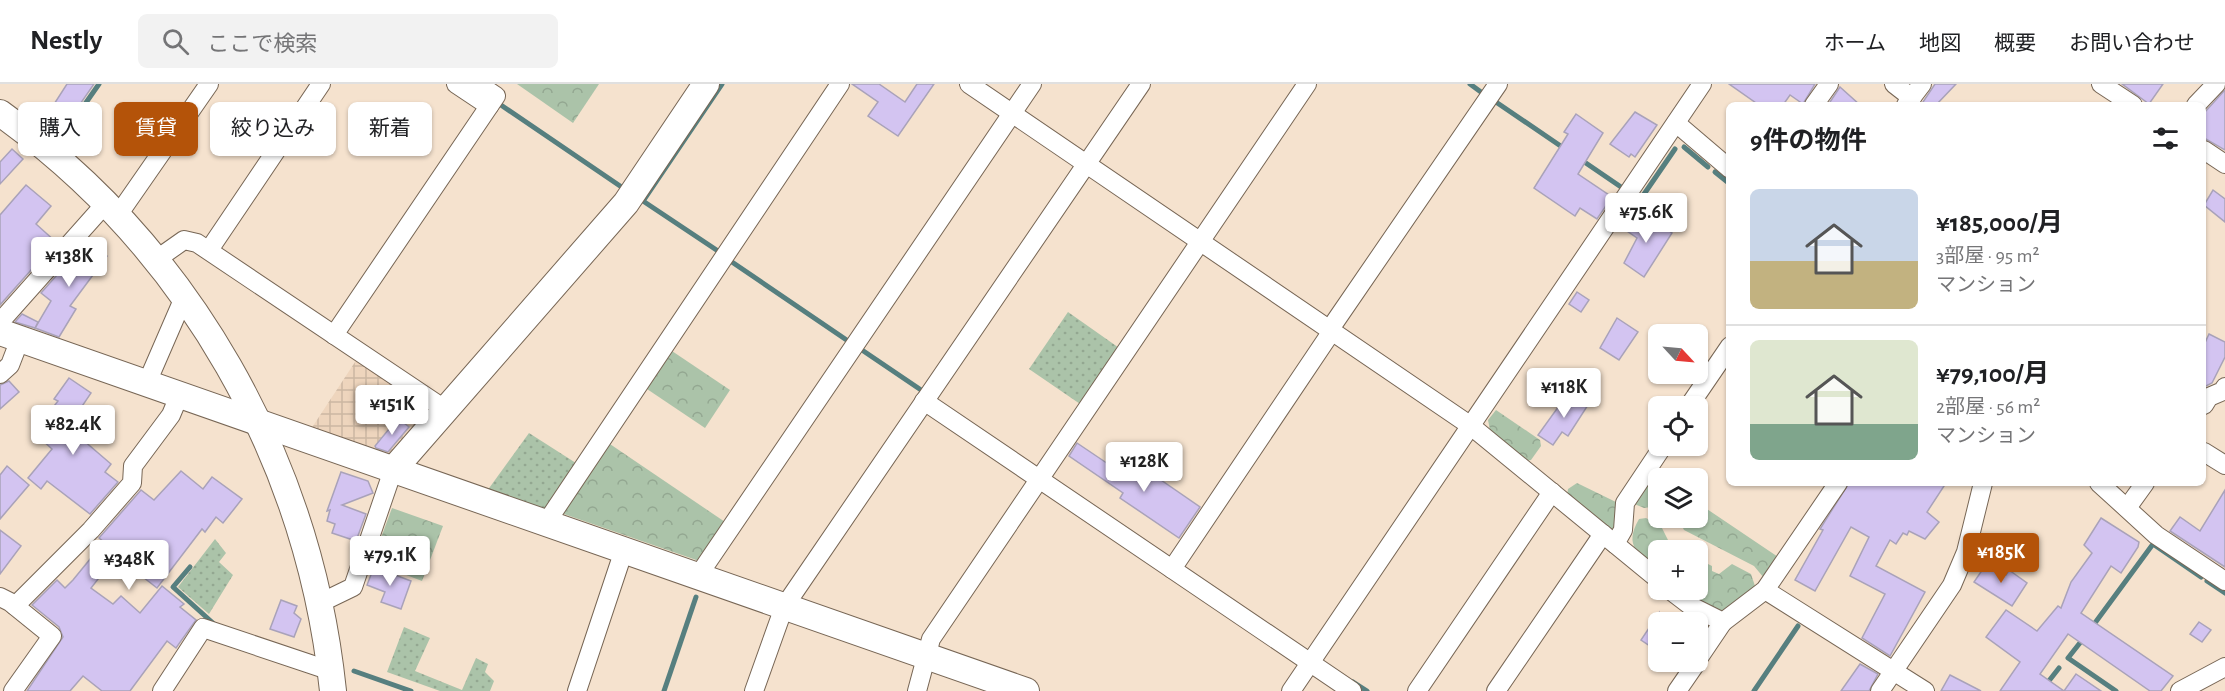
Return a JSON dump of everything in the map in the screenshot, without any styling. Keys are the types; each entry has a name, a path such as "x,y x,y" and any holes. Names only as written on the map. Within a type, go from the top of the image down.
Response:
{"street":[{"path":"0,322 112,209 209,84"},
{"path":"209,250 321,84"},
{"path":"456,84 489,106"},
{"path":"334,334 496,96 478,84"},
{"path":"320,603 353,587 393,470 626,203 706,84"},
{"path":"546,523 840,84"},
{"path":"969,84 1471,426 1648,571"},
{"path":"698,576 1032,84"},
{"path":"754,691 784,607 1141,84"},
{"path":"917,691 931,639 1307,84"},
{"path":"1172,569 1498,84"},
{"path":"1291,691 1702,84"},
{"path":"1816,102 1829,84"},
{"path":"1894,84 1913,96"},
{"path":"2199,102 2216,84"},
{"path":"2108,94 2126,102"},
{"path":"0,113 29,134 112,209 157,259 185,295 219,346 258,423 289,492 320,603 332,681"},
{"path":"1676,123 1726,166"},
{"path":"2206,151 2225,164"},
{"path":"157,259 184,240 197,243 446,410"},
{"path":"146,385 185,295"},
{"path":"0,374 10,364 10,336 1026,691"},
{"path":"1696,396 1726,352"},
{"path":"2206,402 2209,397 2223,391 2225,387"},
{"path":"13,691 52,636 8,602 91,530 132,483 133,466 171,415 179,396"},
{"path":"924,401 1352,691"},
{"path":"2206,453 2225,465"},
{"path":"1496,691 1609,539 1623,530 1624,503 1656,456"},
{"path":"1708,644 1723,622 1765,590 1836,486"},
{"path":"1880,691 1952,585 1966,552 1982,486"},
{"path":"2103,486 2156,535 2225,581"},
{"path":"2127,508 2143,486"},
{"path":"1417,691 1552,492"},
{"path":"577,691 624,550"},
{"path":"1765,590 1925,691"},
{"path":"1682,600 1723,622"},
{"path":"162,691 203,628 332,681"},
{"path":"2180,691 2225,667"},
{"path":"1677,691 1689,672"}],"shaded area":[{"path":"357,359 432,410 387,457 311,429"}],"green space":[{"path":"517,84 599,84 573,123"},
{"path":"1068,312 1122,350 1083,406 1029,369"},
{"path":"666,347 730,390 705,428 641,385"},
{"path":"1496,410 1540,440 1541,446 1531,460 1526,461 1490,430 1488,420"},
{"path":"529,433 579,465 545,512 487,491"},
{"path":"604,440 728,524 702,562 561,513"},
{"path":"1648,472 1648,507 1632,503"},
{"path":"1577,483 1620,504 1622,509 1613,532 1567,495 1568,489"},
{"path":"392,508 443,526 422,581 372,562"},
{"path":"1708,510 1781,559 1764,578 1754,566 1708,542 1708,540 1683,528 1708,528"},
{"path":"1639,519 1648,519 1648,528 1662,528 1668,540 1648,540 1648,561 1633,543 1634,529"},
{"path":"215,539 226,553 219,562 233,575 209,614 178,587"},
{"path":"1708,564 1712,566 1712,571 1719,574 1732,564 1751,574 1755,586 1722,614 1695,600 1708,600"},
{"path":"404,627 430,638 415,671 462,690 476,658 488,664 485,672 494,681 490,691 440,691 387,672"}],"building":[{"path":"67,84 94,84 82,102 55,102"},
{"path":"852,84 879,84 905,102 917,84 934,84 898,136 868,116 878,102"},
{"path":"1729,84 1815,84 1804,102 1800,102 1790,95 1785,102 1755,102"},
{"path":"1935,84 1956,84 1939,102 1923,102"},
{"path":"2122,84 2163,84 2150,102 2146,102"},
{"path":"1840,87 1857,102 1830,102"},
{"path":"2225,90 2225,150 2206,139 2206,111"},
{"path":"1635,112 1657,125 1635,157 1631,154 1629,157 1610,144"},
{"path":"1576,114 1603,133 1578,174 1612,197 1597,219 1580,208 1575,216 1534,188 1568,134 1564,132"},
{"path":"12,149 23,159 0,184 0,162"},
{"path":"26,185 51,206 36,224 56,242 0,305 0,215"},
{"path":"2213,190 2225,199 2225,222 2206,207 2206,202"},
{"path":"1641,212 1672,233 1644,277 1624,263 1637,238 1627,231"},
{"path":"88,240 107,256 70,306 76,309 59,337 35,328 51,301 41,293"},
{"path":"1577,292 1589,300 1581,312 1569,304"},
{"path":"22,314 38,322 35,328 15,322"},
{"path":"1617,318 1638,332 1619,360 1600,348"},
{"path":"2209,334 2225,342 2225,357 2212,383 2206,386 2206,341"},
{"path":"69,378 91,393 68,427 111,464 105,472 118,482 90,514 47,481 41,489 28,478 52,449 41,439 60,416 51,410 58,401 54,399"},
{"path":"9,381 19,392 0,409 0,385"},
{"path":"1569,392 1588,405 1568,436 1562,432 1553,445 1538,435"},
{"path":"398,418 409,427 388,452 376,448 375,446"},
{"path":"1077,443 1132,480 1142,467 1200,507 1179,538 1120,498 1123,493 1069,456"},
{"path":"7,466 29,485 0,519 0,475"},
{"path":"181,471 203,489 212,477 242,499 223,523 216,517 205,532 202,529 157,588 116,556 91,588 113,604 121,596 140,613 162,586 184,604 180,607 196,620 176,648 167,641 130,691 102,691 83,676 70,691 27,691 63,637 59,627 32,605 57,580 65,588 73,580 104,542 99,538 141,490 154,500"},
{"path":"341,472 368,481 373,493 342,505 366,514 356,541 332,533 335,524 327,521 330,510 327,511"},
{"path":"1847,486 1944,486 1927,512 1939,522 1925,539 1909,531 1907,535 1903,533 1896,544 1890,540 1876,566 1925,592 1890,656 1862,638 1885,594 1850,576 1869,537 1851,527 1815,591 1795,580 1823,530 1820,529"},
{"path":"2225,490 2225,567 2170,531 2180,517 2200,531"},
{"path":"2101,518 2139,542 2138,547 2121,573 2111,566 2081,613 2173,676 2161,691 2150,691 2068,634 2040,674 2064,691 2000,691 2020,662 1986,637 2006,610 2037,631 2058,606 2061,608 2071,582 2092,553 2084,545"},
{"path":"0,530 21,546 0,574"},
{"path":"1987,563 2006,575 2009,570 2027,583 2012,606 1974,582"},
{"path":"374,567 411,581 401,609 381,602 385,592 367,585"},
{"path":"281,600 297,606 294,613 301,619 294,637 270,629"},
{"path":"2199,622 2211,630 2202,642 2190,634"},
{"path":"1648,630 1648,645 1641,640"},
{"path":"1860,664 1878,674 1869,691 1841,691"},
{"path":"2076,674 2101,691 2064,691"},
{"path":"1950,675 1981,691 1941,691"}],"waterway":[{"path":"86,102 99,84"},
{"path":"721,253 643,201 722,84"},
{"path":"1470,84 1485,95"},
{"path":"1493,100 1565,149"},
{"path":"498,103 623,188"},
{"path":"1684,147 1708,167"},
{"path":"1637,198 1640,200 1675,149"},
{"path":"1580,159 1621,187"},
{"path":"1715,172 1726,181"},
{"path":"729,260 851,343"},
{"path":"859,348 924,392"},
{"path":"2092,627 2153,544 2201,577"},
{"path":"190,567 173,587 214,624"},
{"path":"2207,581 2225,593"},
{"path":"664,691 696,597"},
{"path":"1754,691 1798,626"},
{"path":"2083,639 2068,658 2116,691"},
{"path":"2041,691 2059,668"},
{"path":"354,671 411,691"},
{"path":"1353,682 1367,691"}]}
